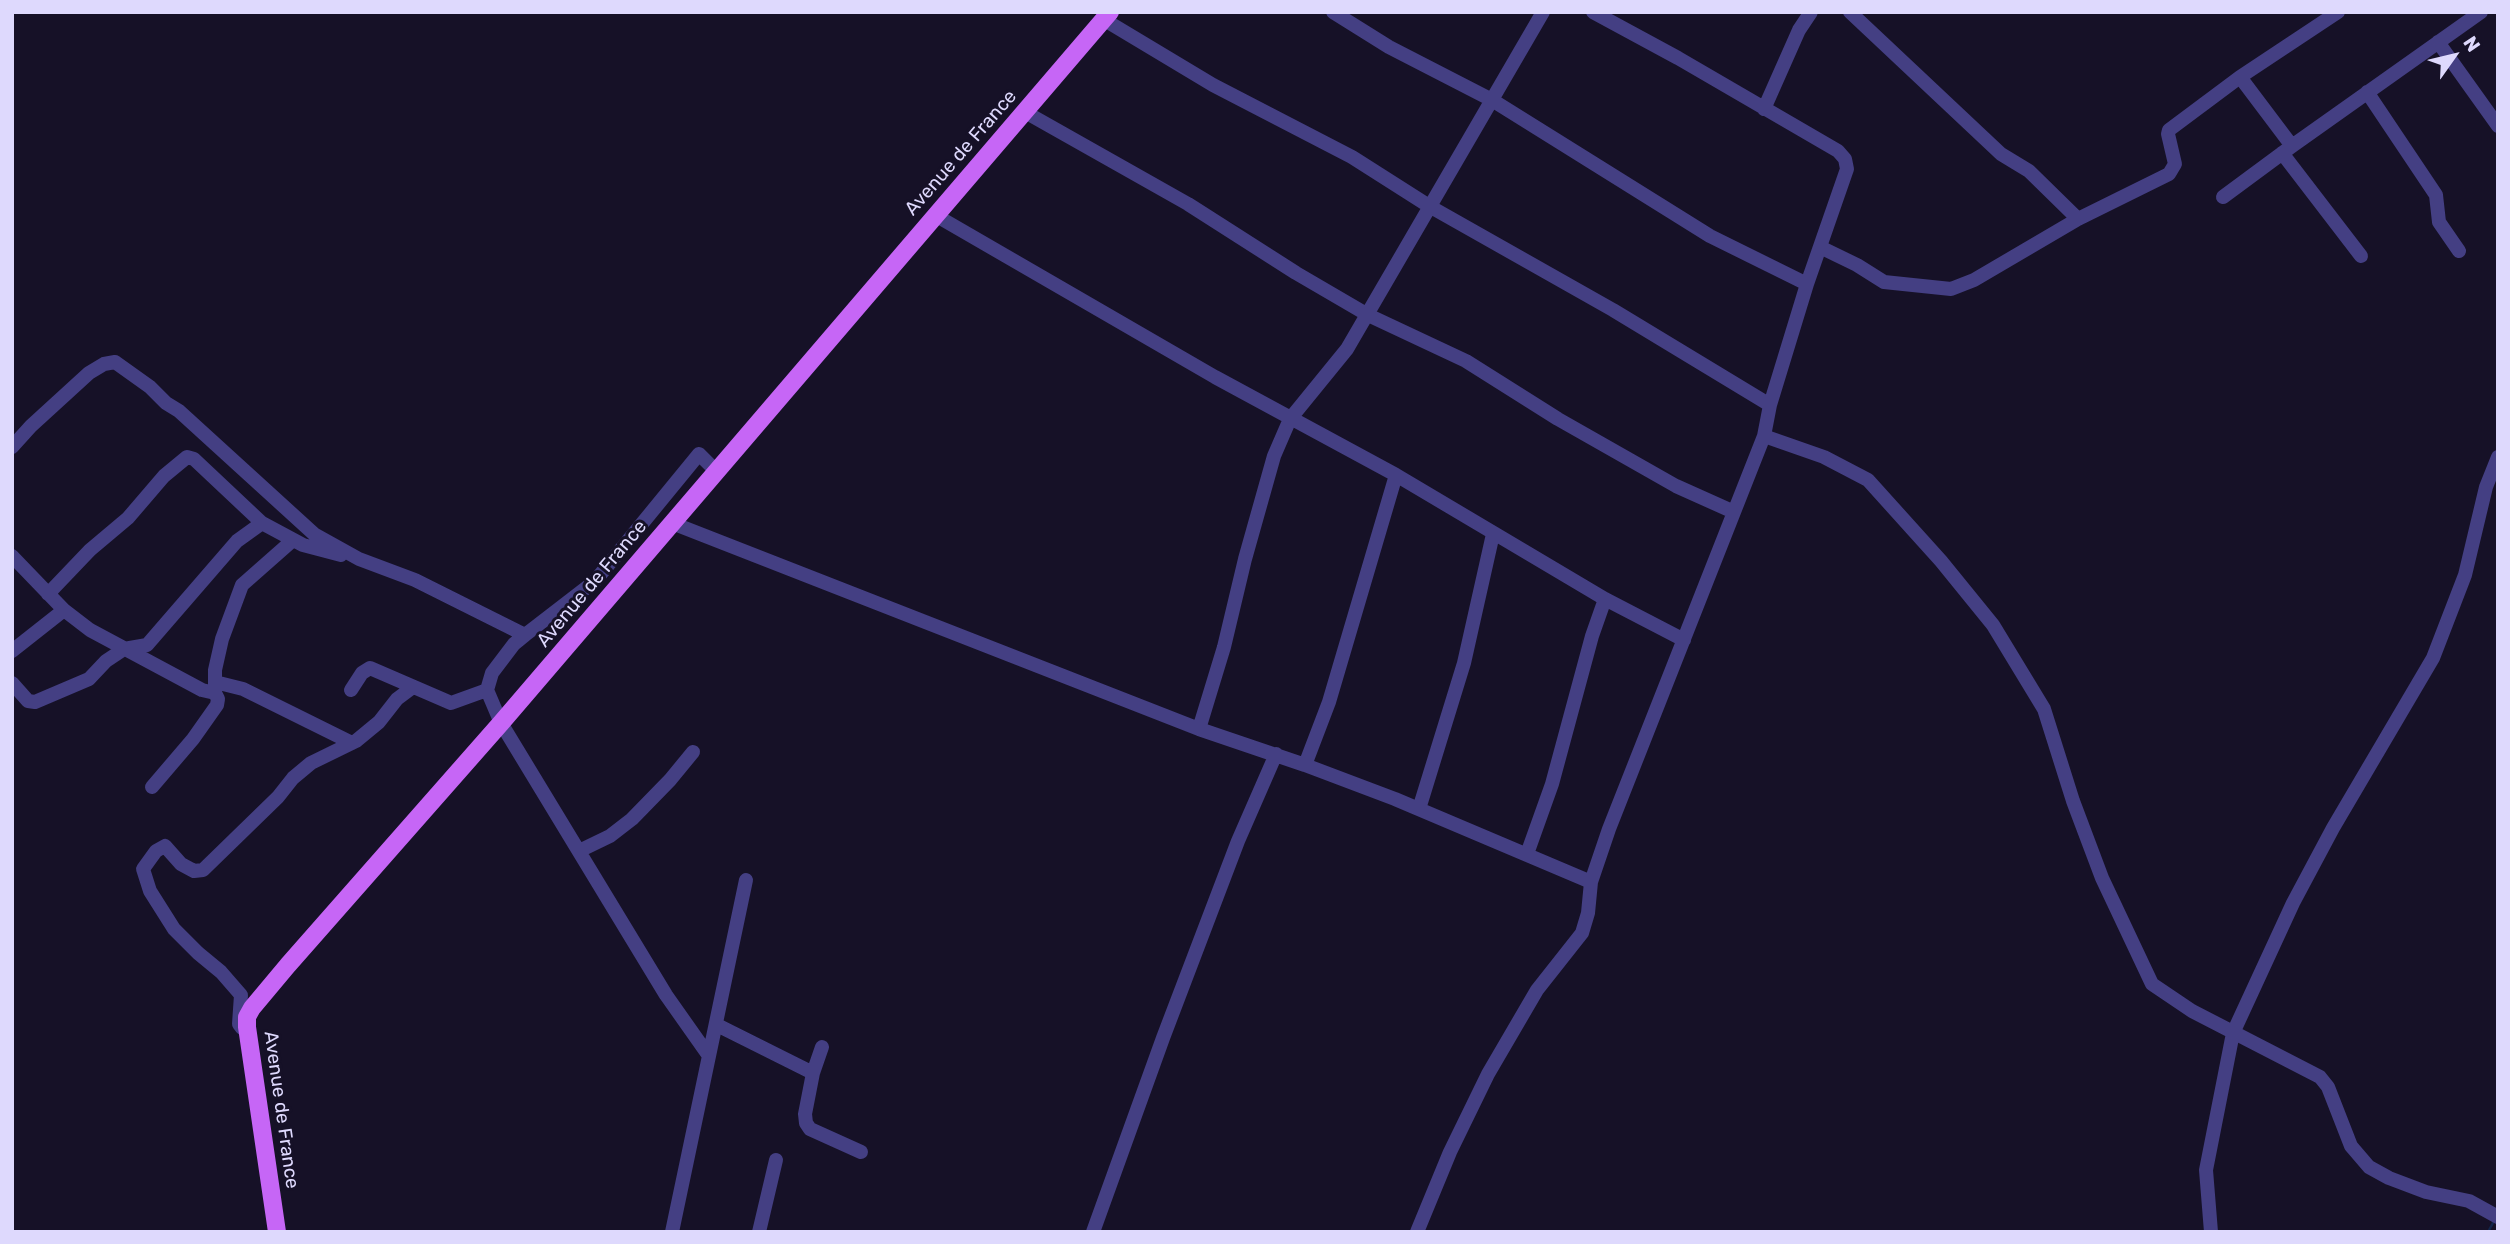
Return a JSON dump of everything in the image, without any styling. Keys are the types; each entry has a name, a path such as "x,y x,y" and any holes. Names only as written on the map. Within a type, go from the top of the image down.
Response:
{"main road":[{"name":"Avenue de France","path":"276,1232 247,1017 1106,16"}],"street":[{"path":"1333,12 1389,47 1492,100 1710,236 1807,284"},
{"path":"1199,729 1224,648 1273,456 1290,419 1344,354 1543,12"},
{"path":"1417,1232 1454,1144 1488,1074 1537,990 1582,933 1588,914 1591,882 1626,782 1764,436 1770,405 1807,284 1822,248 1847,169 1845,159 1838,151 1678,58 1592,12"},
{"path":"1764,109 1799,30 1811,12"},
{"path":"1850,12 2001,154 2029,171 2078,219"},
{"path":"1822,248 1884,282 1951,289 1980,277 2078,219 2169,174 2175,164 2169,130 2338,12"},
{"path":"2223,197 2482,12"},
{"path":"1106,16 1213,85 1352,157 1429,206 1613,310 1770,405"},
{"path":"2438,42 2498,126"},
{"path":"2240,78 2361,256"},
{"path":"2367,92 2436,195 2439,222 2459,251"},
{"path":"1025,112 1188,204 1368,315 1472,365 1558,419 1676,486 1734,512"},
{"path":"935,215 1290,419 1396,475 1605,599 1684,640"},
{"path":"12,447 89,373 104,364 115,362 179,411 314,534 359,559"},
{"path":"1764,436 1824,457 1868,480 1941,561 1990,621 2044,709 2073,800 2102,878 2148,978 2158,990 2325,1082 2351,1146 2370,1167 2389,1178 2426,1192 2469,1201 2493,1215"},
{"path":"709,1056 666,995 501,723 486,690 492,673 514,644 595,581 699,454 716,471"},
{"path":"48,594 90,550 128,518 164,476 187,457 194,460 262,523 293,540 359,559 415,580 525,635"},
{"path":"2211,1232 2206,1170 2233,1033 2293,903 2333,828 2432,658 2465,575 2486,487 2498,457"},
{"path":"1305,765 1329,702 1396,475"},
{"path":"12,683 28,701 35,702 89,679 106,661 124,649 147,645 237,541 262,523"},
{"path":"672,523 1199,729 1276,754 1419,809 1591,882"},
{"path":"1419,809 1464,663 1493,534"},
{"path":"152,787 193,739 217,705 215,687 222,639 242,584 293,540"},
{"path":"12,556 64,610 90,630 124,649 202,690 215,687 243,689 352,743"},
{"path":"1527,854 1552,784 1585,661 1605,599"},
{"path":"12,651 64,610"},
{"path":"351,690 362,673 370,668 451,703 486,690"},
{"path":"249,1038 239,1024 241,995 221,972 174,929 150,891 143,869 156,850 165,846 181,864 194,871 203,870 278,797 293,778 311,763 352,743 379,722 397,699 413,687"},
{"path":"579,851 610,836 632,819 693,752"},
{"path":"1093,1232 1224,878 1276,754"},
{"path":"672,1232 746,880"},
{"path":"717,1025 813,1073"},
{"path":"822,1047 813,1073 805,1114 807,1126 861,1152"},
{"path":"759,1232 776,1160"}],"waterway":[{"path":"2488,1232 2494,1221"}]}
